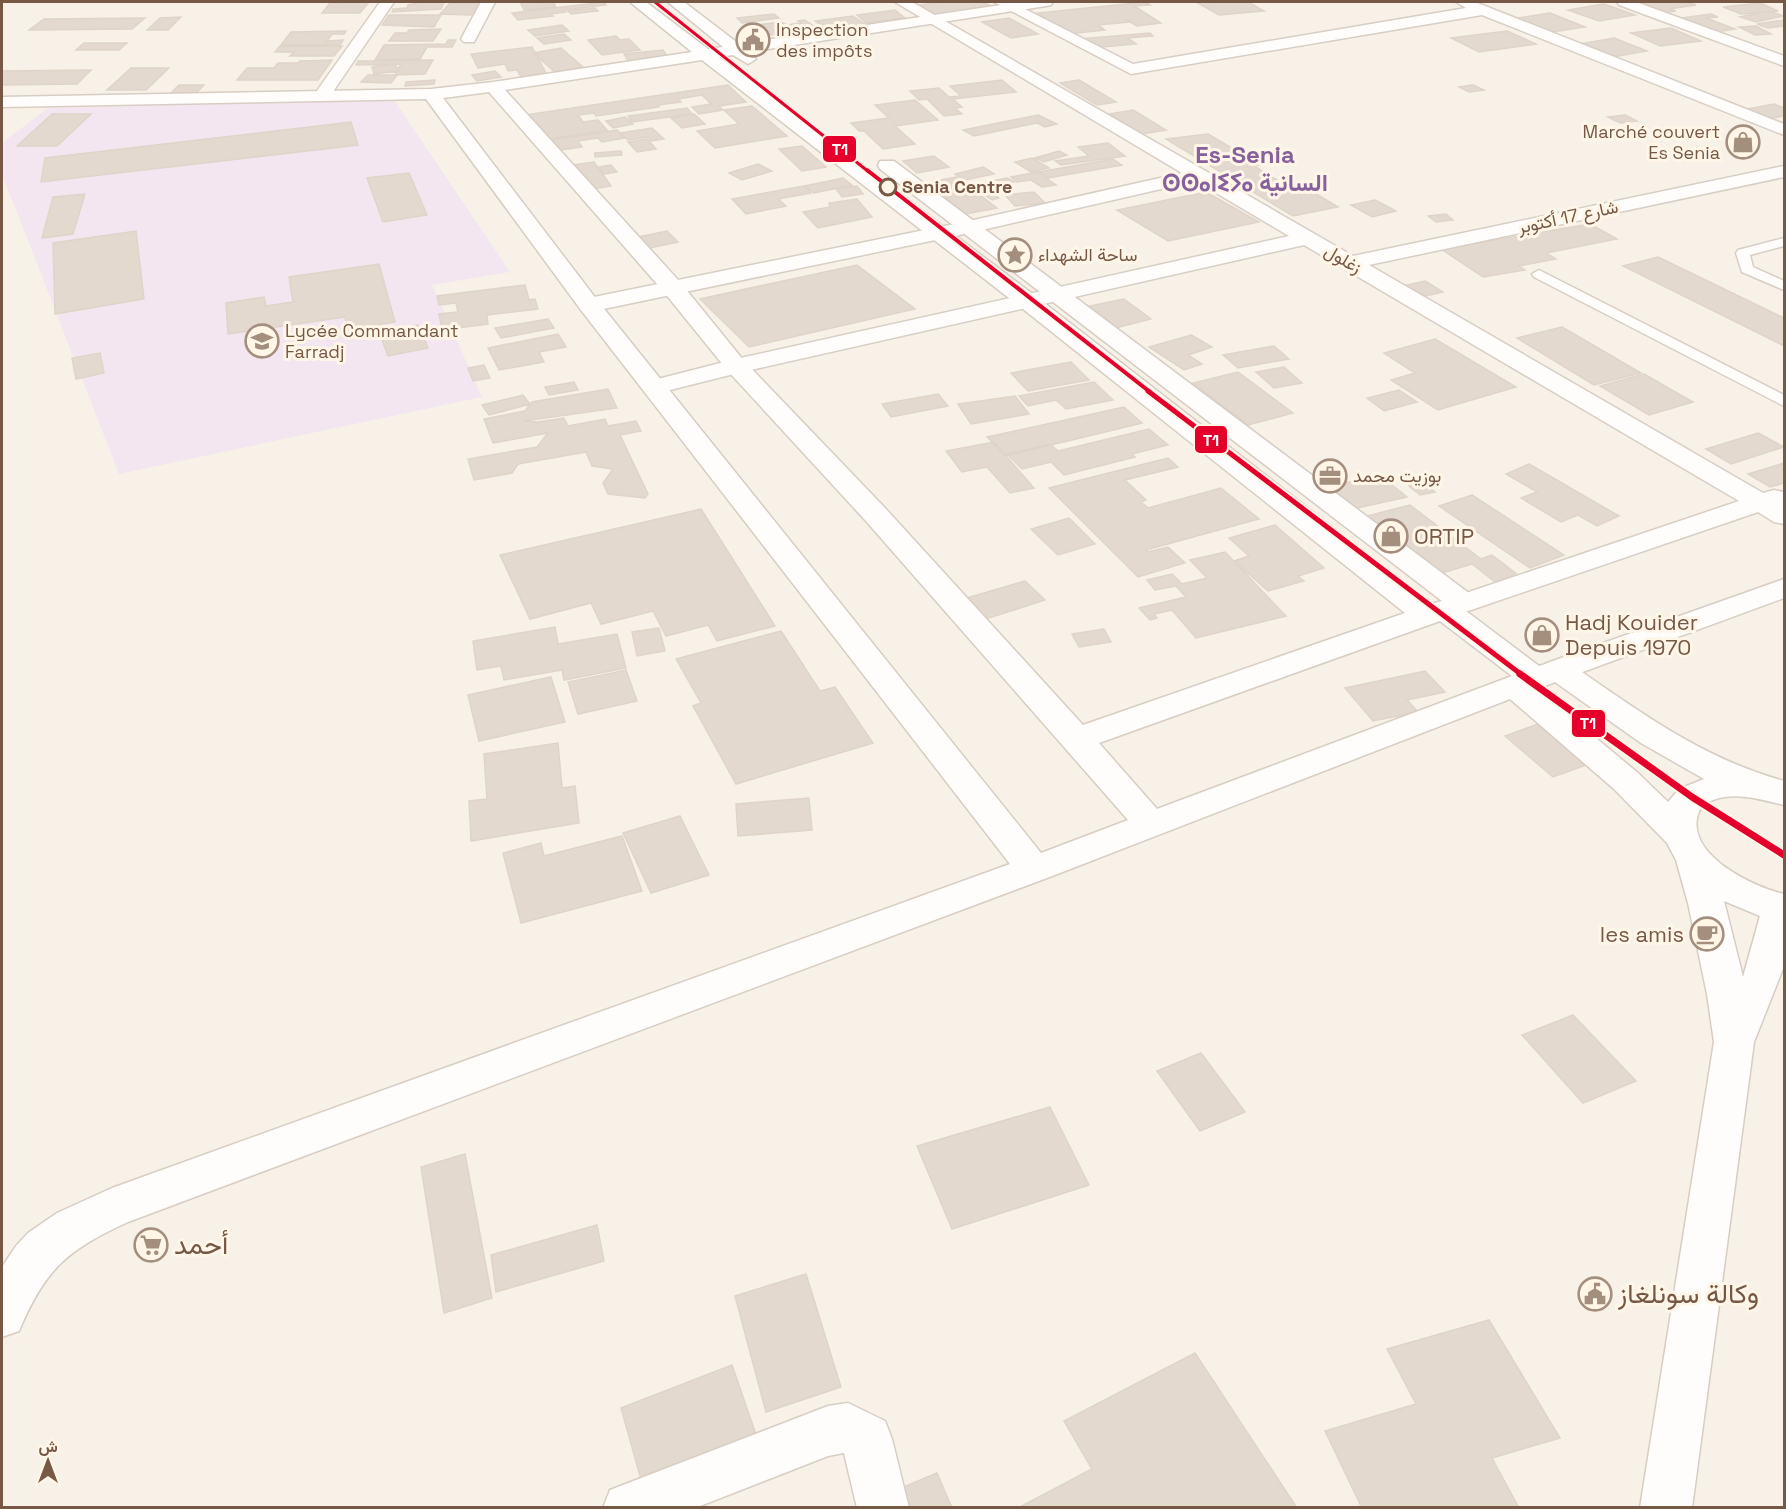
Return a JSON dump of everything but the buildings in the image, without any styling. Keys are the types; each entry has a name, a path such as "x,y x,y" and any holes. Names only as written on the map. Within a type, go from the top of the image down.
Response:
{"main road":[{"path":"322,95 387,2"},
{"path":"469,39 488,2"},
{"path":"637,2 1026,300 1536,678 1715,771 1775,790"},
{"path":"675,2 763,71 706,76"},
{"name":"زغلول","path":"902,2 933,29 959,35 1351,263 1777,504"},
{"path":"2,102 431,93 493,87 737,49 933,29 1005,4 1046,2"},
{"path":"1460,2 1785,130"},
{"path":"1624,2 1785,61"},
{"path":"1005,4 1131,69 1483,10"},
{"path":"493,87 672,287 736,366 874,514 1077,739 1150,824"},
{"path":"431,93 458,114 589,305 1034,869"},
{"path":"867,150 1056,294 1445,609"},
{"name":"شارع 17 أكتوبر","path":"1351,263 1785,171"},
{"path":"589,305 969,227 1200,175"},
{"path":"654,387 736,366 1308,238"},
{"path":"1077,739 1445,609 1777,504"},
{"path":"2,1315 21,1275 33,1257 51,1240 73,1225 112,1208 1034,869 1536,678 1785,588"},
{"path":"1536,678 1709,873 1730,888 1782,908 1772,952 1756,997 1734,1042"},
{"path":"1666,1508 1734,1042 1725,976 1711,915 1678,821 1682,808 1692,797 1708,789 1730,785 1775,790"},
{"path":"628,1508 828,1431 848,1428 867,1439 883,1508"}],"lane":[{"path":"1785,242 1743,253 1748,269 1785,286"},
{"path":"1539,274 1785,401"}],"shaded area":[{"name":"Lycée Commandant Farradj","path":"394,100 510,272 432,285 482,397 119,474 2,174 2,143 48,108"}],"transit line":[{"name":"T1","path":"655,2 1202,433 1529,681 1692,797 1784,855"}],"place":[{"name":"Inspection des impôts","path":"753,40"},
{"name":"Marché couvert Es Senia","path":"1743,142"},
{"name":"Senia Centre","path":"888,187"},
{"name":"ساحة الشهداء","path":"1015,255"},
{"name":"Lycée Commandant Farradj","path":"262,341"},
{"name":"بوزيت محمد","path":"1330,476"},
{"name":"ORTIP","path":"1391,536"},
{"name":"Hadj Kouider Depuis 1970","path":"1542,635"},
{"name":"les amis","path":"1707,934"},
{"name":"أحمد","path":"151,1245"},
{"name":"وكالة سونلغاز","path":"1595,1294"}],"district":[{"name":"Es-Senia ⵙⵙⴰⵏⵉⵢⴰ السانية","path":"1245,169"}]}
